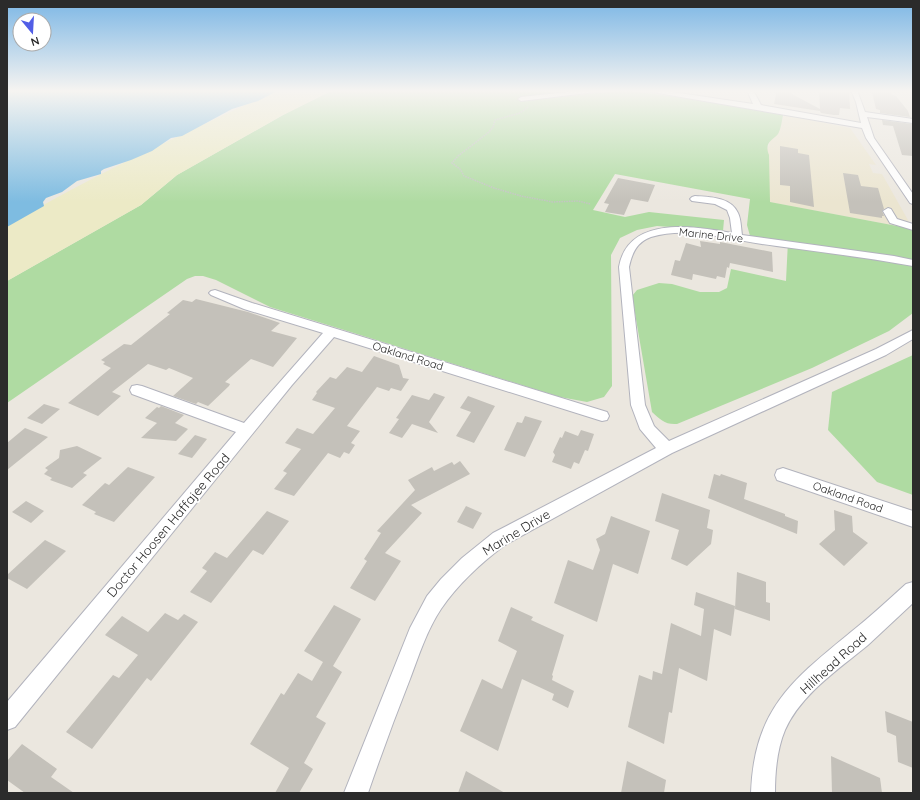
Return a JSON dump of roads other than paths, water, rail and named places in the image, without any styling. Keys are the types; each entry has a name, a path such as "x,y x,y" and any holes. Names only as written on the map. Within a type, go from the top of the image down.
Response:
{"street":[{"path":"866,127 870,138 913,201"},
{"path":"695,199 719,203 730,208 734,215 738,237"},
{"path":"888,211 893,221 913,227"},
{"name":"Marine Drive","path":"667,449 645,427 638,405 624,267 625,256 635,241 657,233 694,231 863,254 913,263"},
{"name":"Oakland Road","path":"215,293 248,306 602,416"},
{"name":"Doctor Hoosen Haffajee Road","path":"7,719 246,430 331,332"},
{"name":"Marine Drive","path":"356,793 410,652 426,615 440,593 456,575 481,552 499,539 667,449 881,352 913,334"},
{"path":"137,390 246,430"},
{"name":"Oakland Road","path":"783,476 913,519"},
{"name":"Hillhead Road","path":"763,793 768,751 778,720 793,699 825,666 872,628 913,591"}],"water":[{"path":"7,127 198,127 182,136 171,138 152,151 104,169 101,171 101,174 77,181 62,192 46,198 43,202 44,206 7,227"}]}
